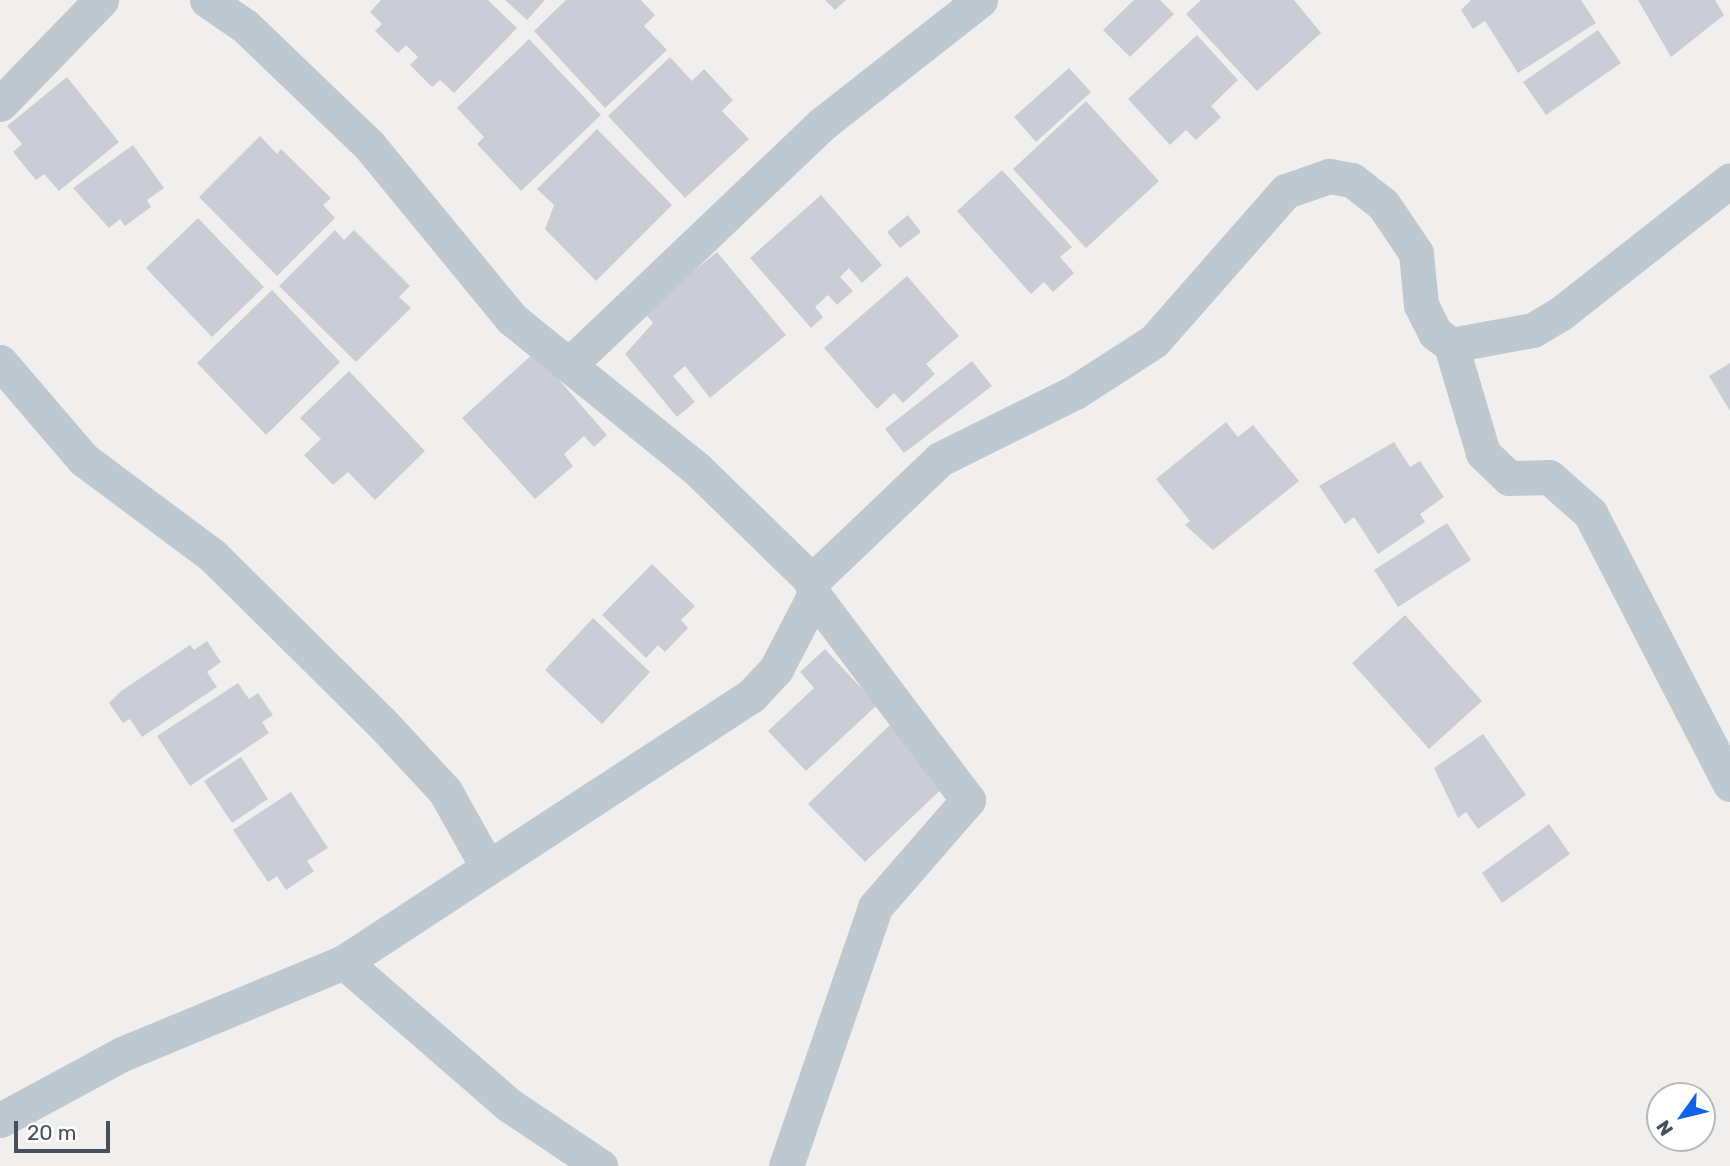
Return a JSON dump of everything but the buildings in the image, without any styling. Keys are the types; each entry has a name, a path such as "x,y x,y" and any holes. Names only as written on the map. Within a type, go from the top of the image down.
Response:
{"street":[{"path":"0,104 102,0"},
{"path":"207,0 244,26 369,145 512,319 571,363 698,469 813,589 968,800 875,907 786,1166"},
{"path":"571,363 822,124 980,0"},
{"path":"0,1120 122,1054 344,962 486,866 751,696 776,668 813,589 940,459 1075,392 1154,341 1286,191 1329,176 1352,180 1383,204 1416,253 1426,314 1451,345 1483,453 1509,478 1549,477 1590,513 1730,784"},
{"path":"1451,345 1533,330 1617,275 1668,224 1730,180"},
{"path":"0,362 83,459 213,556 381,722 445,791 486,866"},
{"path":"344,962 509,1105 600,1166"}]}
